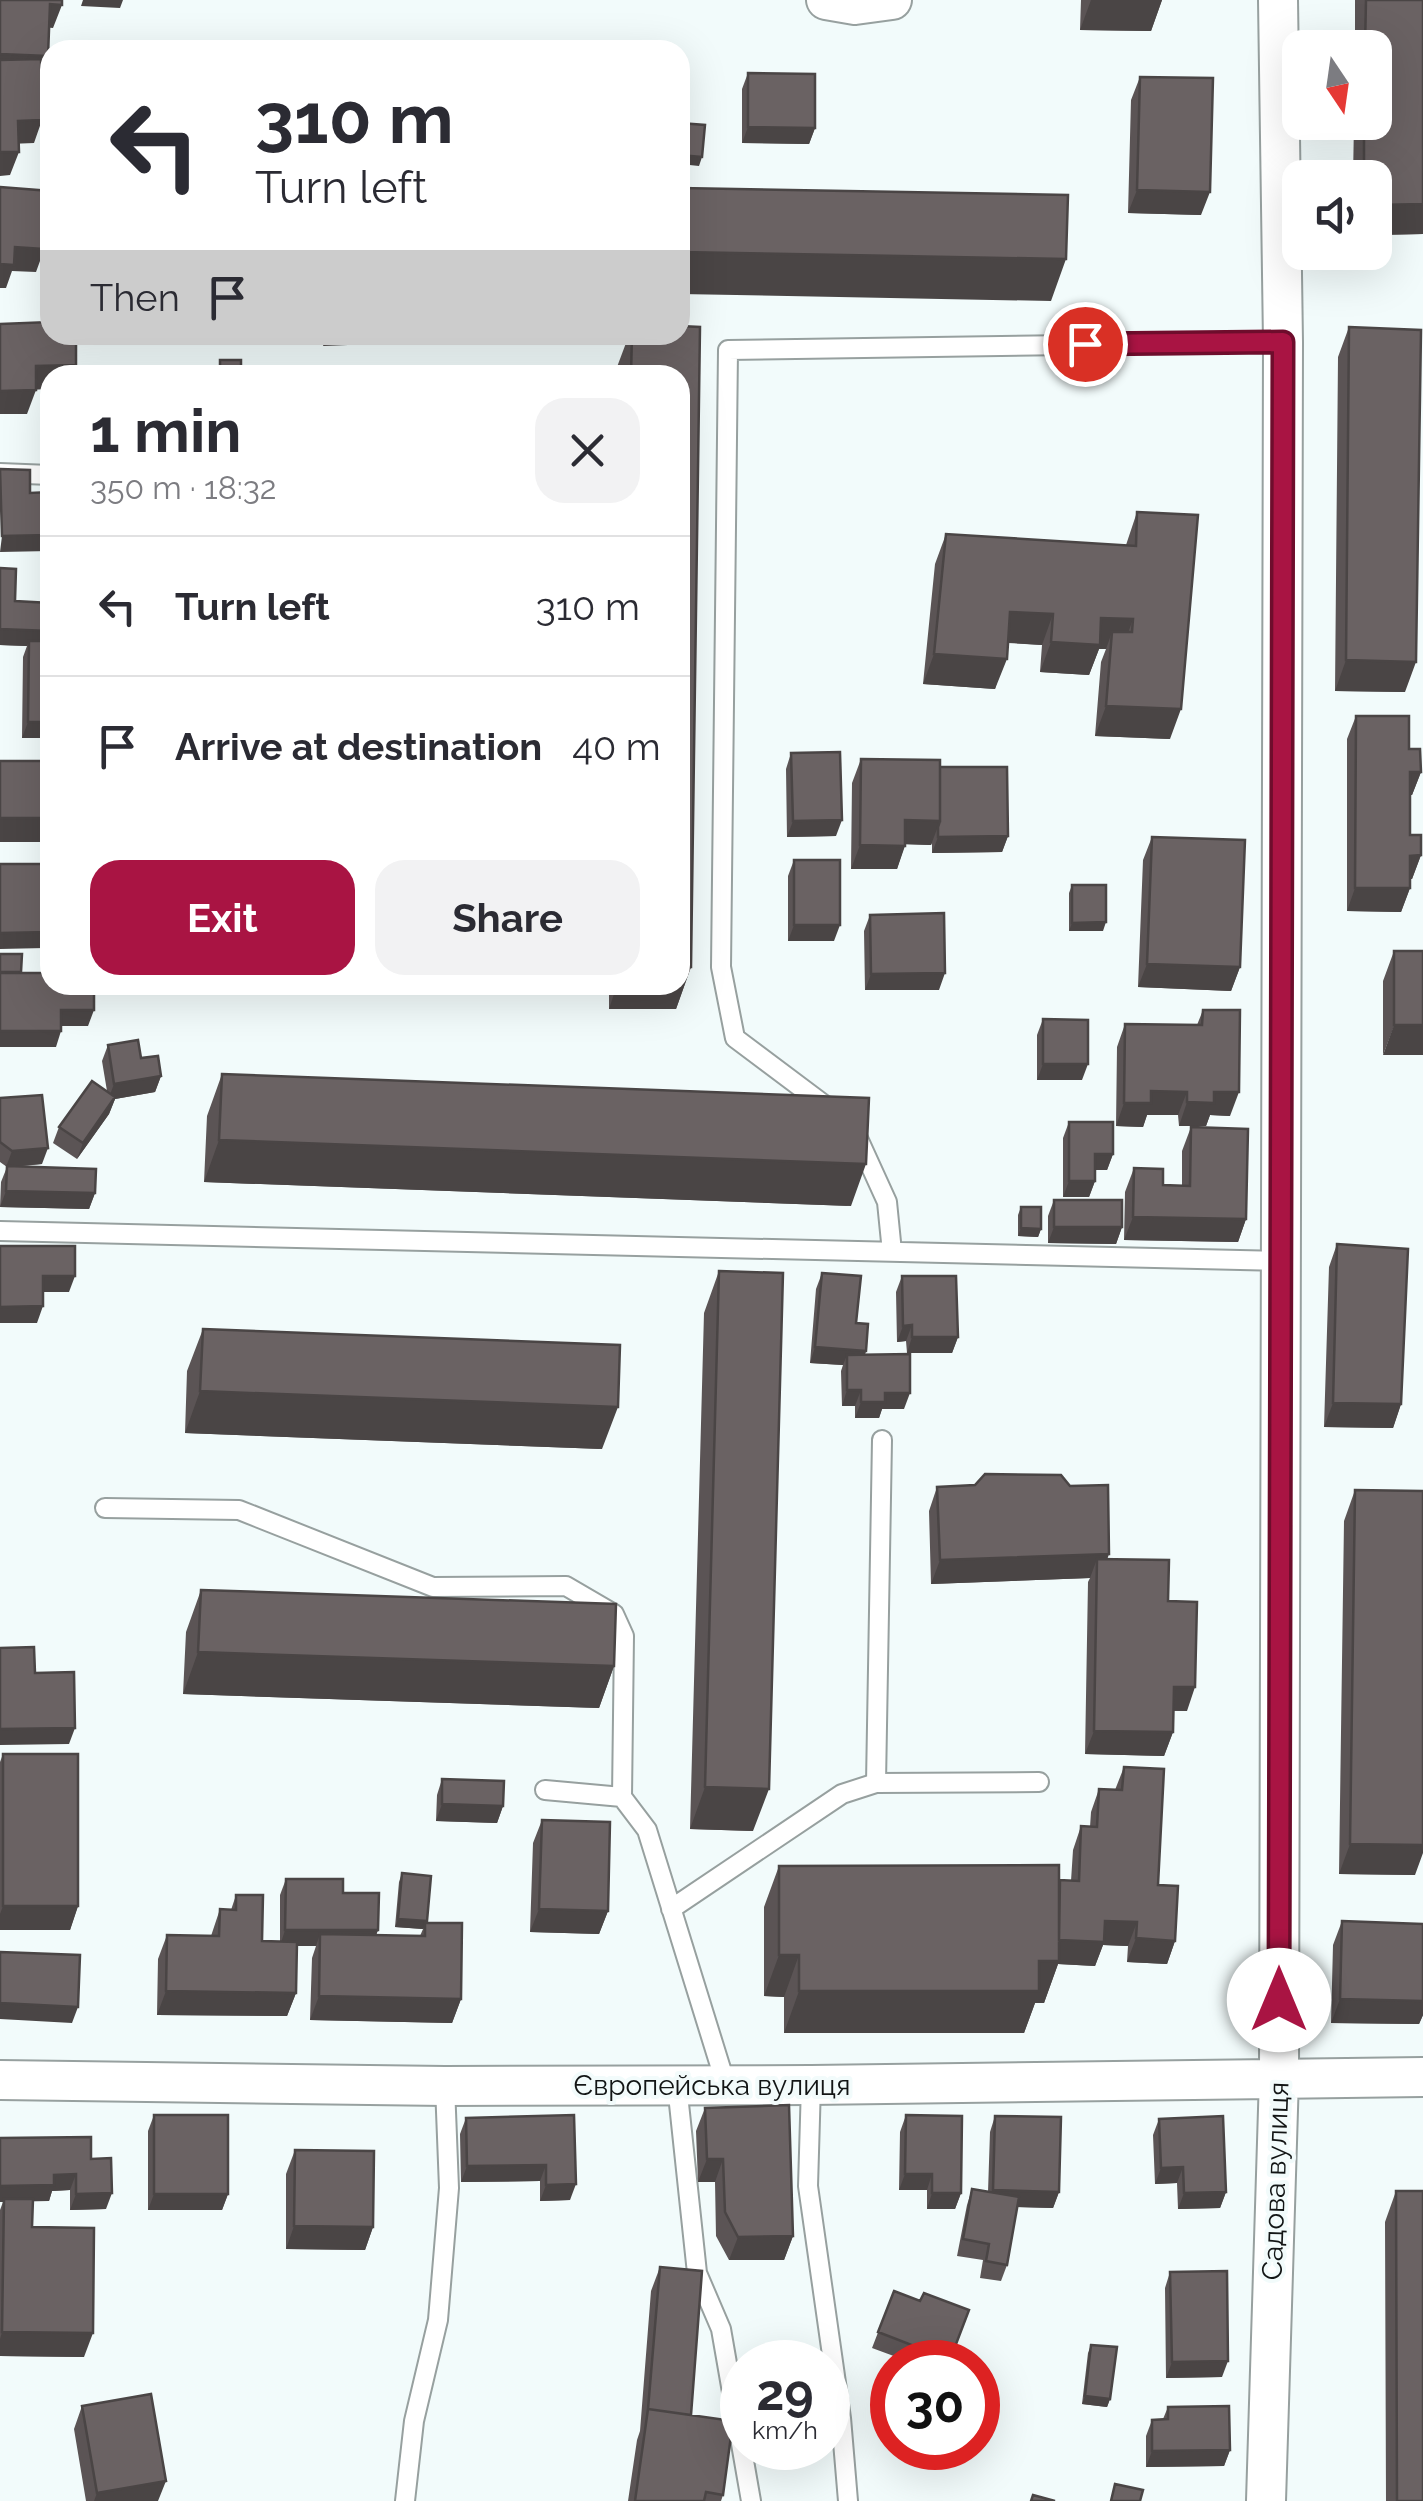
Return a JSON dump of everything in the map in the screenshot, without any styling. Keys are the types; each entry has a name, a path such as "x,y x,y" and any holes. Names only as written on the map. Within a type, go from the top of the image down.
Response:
{"street":[{"path":"826,0 855,4 892,0"},
{"name":"Садова вулиця","path":"1266,2501 1278,2078 1282,1261 1283,342 1278,0"},
{"name":"Європейська вулиця","path":"0,2080 446,2086 1423,2077"}],"lane":[{"path":"892,1252 887,1202 852,1126 735,1038 721,968 728,350 1283,342"},
{"path":"0,473 40,475"},
{"path":"0,1232 1282,1261"},
{"path":"876,1782 882,1440"},
{"path":"105,1508 239,1510 432,1587 566,1586 614,1614 624,1636 622,1797 646,1830 726,2085"},
{"path":"671,1909 842,1794 876,1782 1039,1782"},
{"path":"545,1790 622,1797"},
{"path":"811,2084 808,2186 841,2418 848,2501"},
{"path":"677,2085 697,2273 721,2329 751,2501"},
{"path":"405,2501 414,2421 438,2320 449,2188 446,2086"}],"building":[{"path":"0,0 62,0 62,5 50,4 49,40 40,40 40,56 0,54"},
{"path":"1366,0 1423,0 1423,204 1392,205 1392,160 1364,160 1364,140 1392,140 1392,30 1365,30"},
{"path":"40,59 40,120 18,121 19,152 0,152 0,60"},
{"path":"748,73 815,74 815,128 748,127"},
{"path":"1140,77 1213,78 1210,192 1137,190"},
{"path":"690,124 705,125 702,157 690,156"},
{"path":"0,187 40,190 40,249 15,247 14,265 0,264"},
{"path":"690,188 1068,195 1066,259 690,252"},
{"path":"40,322 40,345 76,345 76,365 36,366 36,390 0,391 0,324"},
{"path":"690,326 700,327 691,967 690,365 631,365 632,345 690,345"},
{"path":"1349,327 1421,330 1416,662 1346,660"},
{"path":"220,360 241,360 241,365 220,365"},
{"path":"0,469 30,470 30,493 40,492 40,535 2,536"},
{"path":"1137,512 1198,515 1181,709 1106,706 1112,632 1132,632 1133,619 1101,618 1100,645 1051,642 1053,614 1010,612 1007,659 934,654 946,534 1136,546"},
{"path":"0,568 16,569 15,601 40,602 40,631 0,629"},
{"path":"29,641 40,641 40,722 28,722"},
{"path":"1356,716 1409,716 1409,749 1420,749 1421,772 1410,772 1410,835 1421,835 1421,855 1410,856 1410,888 1355,888"},
{"path":"840,752 842,820 793,821 791,753"},
{"path":"861,759 940,760 940,821 905,820 905,846 860,845"},
{"path":"0,761 40,761 40,818 0,818"},
{"path":"940,767 1007,767 1008,836 938,837"},
{"path":"1152,837 1245,840 1240,967 1147,964"},
{"path":"794,860 840,860 840,925 794,925"},
{"path":"0,864 40,864 40,932 0,933"},
{"path":"1072,885 1106,885 1106,922 1072,923"},
{"path":"944,913 945,973 871,974 870,915"},
{"path":"1394,951 1423,951 1423,1025 1394,1025"},
{"path":"0,954 22,954 21,972 0,972"},
{"path":"0,973 40,973 40,995 94,995 94,1010 61,1010 61,1031 0,1031"},
{"path":"1203,1010 1240,1010 1239,1092 1214,1092 1214,1103 1187,1102 1187,1092 1151,1091 1151,1103 1124,1103 1125,1024 1202,1025"},
{"path":"1043,1019 1088,1020 1088,1064 1043,1064"},
{"path":"138,1040 141,1058 158,1056 161,1076 114,1084 108,1045"},
{"path":"222,1074 869,1098 866,1164 219,1140"},
{"path":"92,1081 115,1097 83,1143 59,1127"},
{"path":"42,1095 48,1148 12,1151 0,1142 0,1098"},
{"path":"1069,1122 1113,1122 1113,1154 1095,1154 1095,1181 1069,1181"},
{"path":"1191,1127 1248,1129 1246,1219 1133,1217 1134,1168 1163,1169 1163,1185 1190,1186"},
{"path":"7,1166 96,1169 95,1193 6,1191"},
{"path":"1054,1200 1122,1200 1122,1227 1054,1227"},
{"path":"1021,1207 1041,1207 1041,1229 1021,1228"},
{"path":"1337,1244 1408,1249 1401,1404 1333,1403"},
{"path":"0,1246 75,1246 75,1276 43,1276 43,1306 0,1307"},
{"path":"719,1271 783,1273 769,1789 705,1787"},
{"path":"822,1273 861,1276 856,1323 868,1324 866,1351 815,1347"},
{"path":"902,1276 956,1276 958,1337 912,1337 912,1325 903,1326"},
{"path":"203,1329 620,1345 618,1407 200,1391"},
{"path":"910,1354 910,1393 885,1393 885,1402 861,1402 861,1390 847,1390 847,1355"},
{"path":"985,1474 1061,1475 1070,1486 1108,1485 1109,1554 940,1560 937,1487 975,1485"},
{"path":"1355,1490 1423,1491 1423,1845 1350,1844"},
{"path":"1097,1559 1169,1560 1168,1601 1197,1602 1195,1687 1174,1687 1173,1732 1094,1731"},
{"path":"201,1590 616,1604 614,1666 198,1652"},
{"path":"34,1647 35,1673 74,1672 75,1728 0,1729 0,1648"},
{"path":"3,1754 78,1754 78,1906 3,1906"},
{"path":"1124,1767 1164,1769 1158,1885 1178,1886 1175,1941 1136,1938 1137,1922 1105,1921 1104,1942 1059,1940 1060,1880 1079,1881 1081,1826 1097,1827 1099,1789 1122,1790"},
{"path":"442,1779 504,1781 503,1806 442,1804"},
{"path":"542,1820 610,1822 608,1911 539,1909"},
{"path":"1059,1865 1059,1961 1039,1961 1039,1991 799,1991 799,1955 779,1955 779,1866"},
{"path":"402,1873 431,1876 427,1921 398,1919"},
{"path":"286,1879 343,1879 343,1893 379,1893 378,1930 285,1930"},
{"path":"236,1895 263,1895 262,1941 297,1942 296,1993 166,1991 167,1935 219,1936 220,1909 236,1910"},
{"path":"1342,1921 1423,1924 1423,2001 1340,1999"},
{"path":"425,1923 462,1923 461,1999 319,1996 320,1934 425,1936"},
{"path":"0,1952 80,1955 78,2007 0,2003"},
{"path":"789,2105 793,2236 738,2237 725,2212 723,2159 707,2159 705,2108"},
{"path":"154,2115 228,2115 228,2194 154,2194"},
{"path":"574,2115 576,2184 546,2185 546,2165 467,2166 466,2118"},
{"path":"906,2115 962,2116 961,2193 932,2193 932,2174 905,2174"},
{"path":"995,2116 1061,2117 1059,2192 993,2190"},
{"path":"1223,2116 1226,2192 1184,2193 1183,2167 1161,2168 1159,2119"},
{"path":"91,2137 91,2159 111,2158 112,2193 76,2194 76,2174 54,2175 54,2185 0,2186 0,2138"},
{"path":"295,2150 374,2151 373,2227 294,2226"},
{"path":"972,2189 1019,2197 1007,2265 986,2261 989,2244 963,2239"},
{"path":"1396,2191 1423,2191 1423,2501 1397,2501"},
{"path":"4,2199 33,2199 32,2227 94,2228 93,2333 2,2332"},
{"path":"660,2267 702,2271 691,2415 648,2409"},
{"path":"1227,2271 1228,2361 1172,2362 1170,2272"},
{"path":"894,2291 920,2301 924,2293 969,2310 958,2340 899,2340 878,2332"},
{"path":"1091,2345 1117,2347 1110,2399 1085,2396"},
{"path":"151,2394 166,2481 97,2493 82,2406"},
{"path":"1229,2406 1230,2450 1152,2451 1152,2420 1168,2419 1168,2407"},
{"path":"648,2409 720,2419 720,2470 726,2470 723,2495 706,2492 704,2501 635,2501"},
{"path":"1115,2484 1143,2490 1140,2501 1111,2501"},
{"path":"1033,2495 1055,2501 1031,2501"}],"route":[{"path":"1085,344 1283,342 1279,2000"}]}
